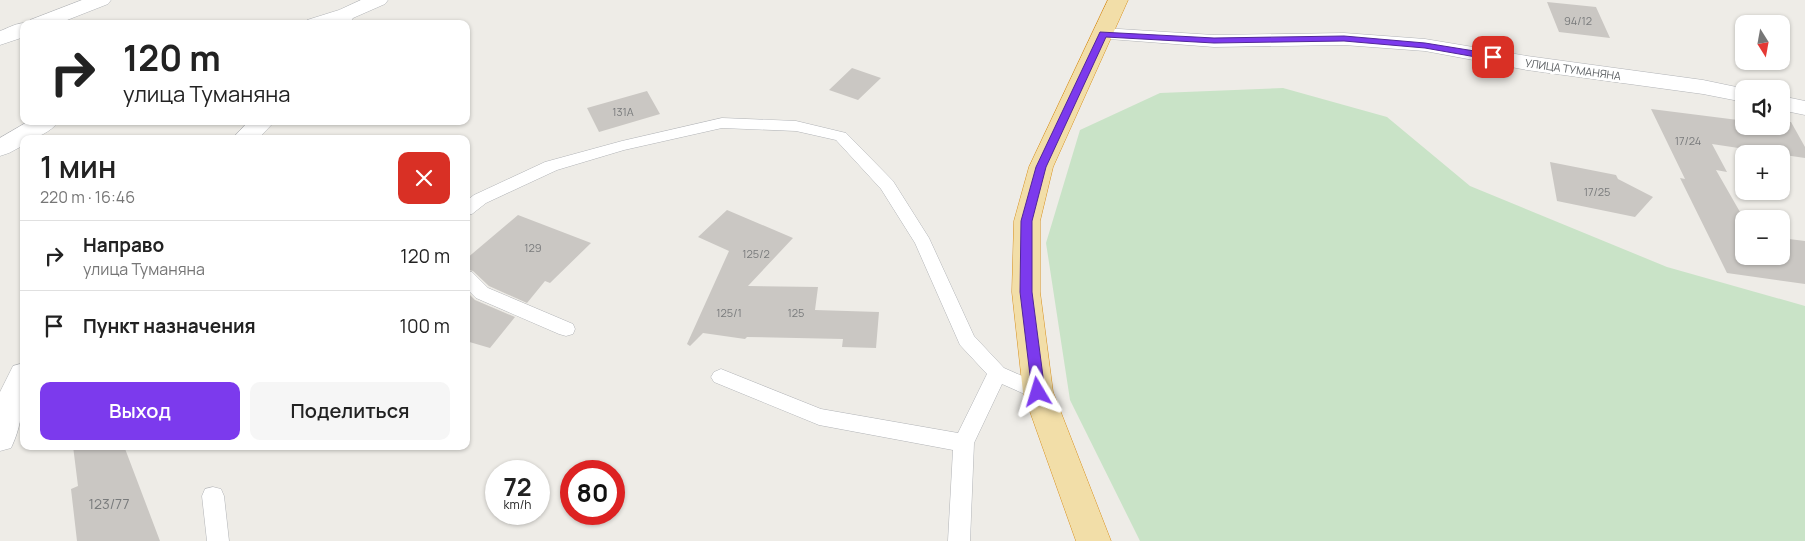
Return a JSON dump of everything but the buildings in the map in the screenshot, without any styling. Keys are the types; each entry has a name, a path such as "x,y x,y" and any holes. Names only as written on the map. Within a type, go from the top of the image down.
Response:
{"highway":[{"path":"1094,541 1038,392 1026,292 1027,221 1041,167 1118,0"}],"street":[{"path":"48,20 101,0"},
{"path":"342,19 378,0"},
{"path":"0,39 20,31"},
{"name":"УЛИЦА ТУМАНЯНА","path":"1103,34 1214,41 1344,39 1425,46 1735,93"},
{"path":"1790,105 1805,108"},
{"path":"23,135 40,125"},
{"path":"248,135 259,125"},
{"path":"0,148 20,137"},
{"path":"0,438 4,415 20,383"}],"lane":[{"path":"470,207 480,198 551,166 622,146 722,123 796,126 841,136 887,185 923,242 967,340 997,373 1038,392"},
{"path":"470,281 482,293 566,329"},
{"path":"959,541 964,443 997,373"},
{"path":"721,377 819,417 964,443"},
{"path":"213,496 218,541"}],"green space":[{"path":"1283,88 1387,117 1470,186 1667,267 1805,306 1805,541 1140,541 1070,400 1046,243 1080,130 1160,93"}],"route":[{"path":"1038,392 1026,292 1027,221 1041,167 1103,34 1214,41 1344,39 1425,46 1493,57"}]}
